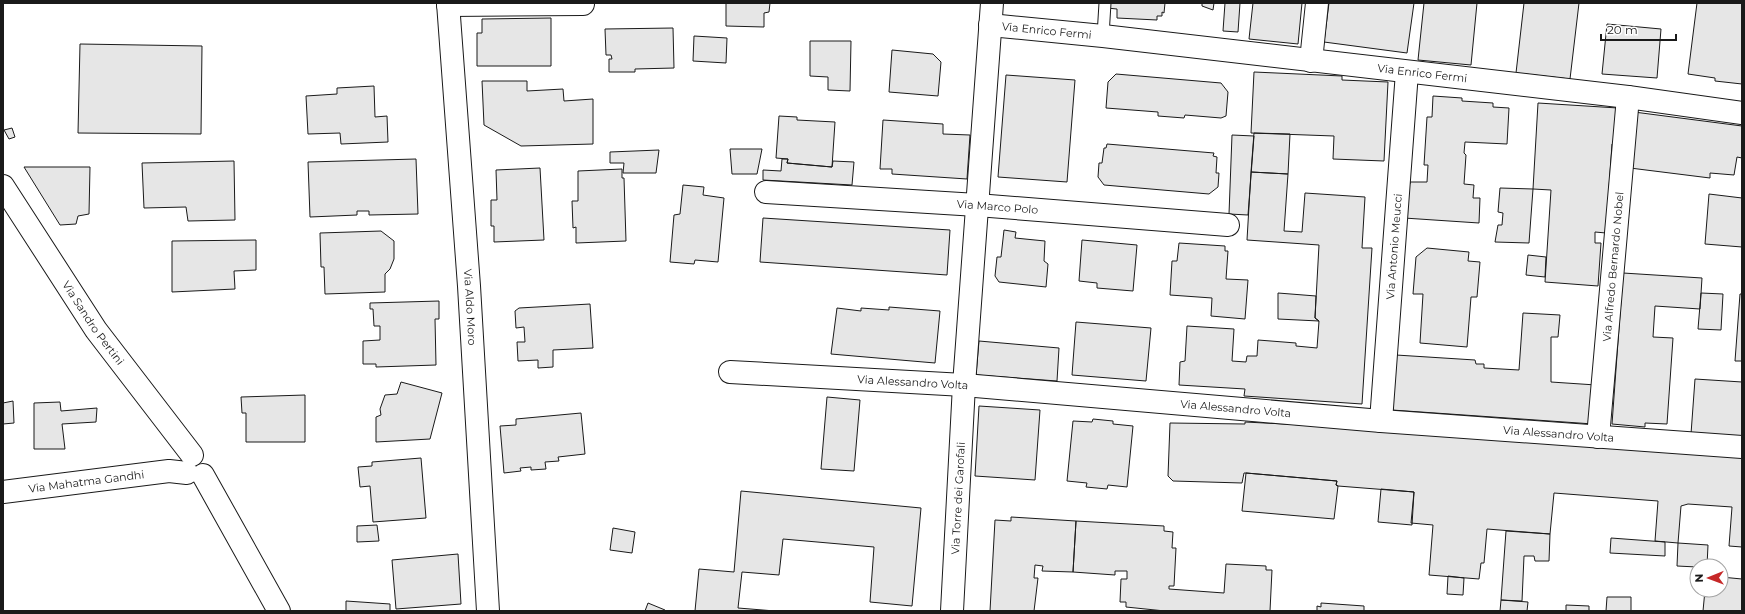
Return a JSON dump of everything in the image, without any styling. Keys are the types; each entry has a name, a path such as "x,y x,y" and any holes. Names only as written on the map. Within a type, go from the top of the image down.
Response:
{"street":[{"name":"Via Torre dei Garofali","path":"952,611 964,385 992,3"},
{"path":"1311,61 1318,3"},
{"path":"448,4 583,4"},
{"name":"Via Aldo Moro","path":"448,4 469,286 488,611"},
{"name":"Via Enrico Fermi","path":"990,25 1103,36 1628,97 1742,113"},
{"name":"Via Antonio Meucci","path":"1381,421 1407,72"},
{"name":"Via Alfredo Bernardo Nobel","path":"1598,437 1628,97"},
{"name":"Via Sandro Pertini","path":"3,186 187,467 279,611"},
{"name":"Via Marco Polo","path":"766,192 977,205 1228,225"},
{"name":"Via Alessandro Volta","path":"730,372 964,385 1381,421 1742,447"},
{"name":"Via Mahatma Gandhi","path":"3,492 187,467"}],"lane":[{"name":"Via Enrico Fermi","path":"1103,36 1105,3"}],"building":[{"path":"726,3 770,3 769,12 764,13 764,27 726,26"},
{"path":"1107,3 1165,3 1164,13 1162,12 1162,16 1157,16 1157,20 1117,18 1117,9 1107,8"},
{"path":"1202,3 1214,3 1213,10 1202,6"},
{"path":"1225,3 1240,3 1238,32 1223,31"},
{"path":"1253,3 1302,3 1298,44 1249,39"},
{"path":"1329,3 1414,3 1407,53 1324,42"},
{"path":"1424,3 1477,3 1471,65 1418,60"},
{"path":"1524,3 1579,3 1570,79 1516,73"},
{"path":"1697,3 1742,3 1742,84 1715,81 1715,78 1688,74"},
{"path":"551,18 551,66 477,66 477,33 482,33 482,19"},
{"path":"1607,24 1661,29 1657,78 1602,74"},
{"path":"673,28 674,68 635,69 635,72 609,72 609,59 612,59 611,55 606,55 605,29"},
{"path":"694,36 727,38 726,63 693,61"},
{"path":"810,41 851,41 850,91 828,90 828,77 810,76"},
{"path":"80,44 202,46 201,134 78,133"},
{"path":"892,50 933,54 941,62 938,96 889,92"},
{"path":"1254,72 1342,76 1342,80 1388,82 1384,161 1333,159 1334,136 1251,133"},
{"path":"1116,74 1221,83 1228,92 1226,116 1221,118 1185,115 1184,118 1158,116 1158,112 1106,108 1108,82"},
{"path":"1006,75 1075,80 1067,182 998,177"},
{"path":"482,81 527,81 527,91 563,89 564,101 593,99 593,144 521,146 484,125"},
{"path":"374,86 375,117 387,116 388,142 341,144 340,133 308,134 306,96 337,94 337,88"},
{"path":"1433,96 1462,98 1462,101 1493,103 1493,107 1509,108 1507,144 1465,142 1464,153 1466,155 1464,184 1474,185 1473,198 1480,198 1479,223 1404,218 1406,184 1410,184 1410,182 1427,182 1428,165 1424,165 1427,117 1432,117"},
{"path":"1538,103 1618,108 1614,144 1612,144 1606,233 1595,232 1595,243 1601,243 1598,286 1545,282 1551,190 1533,189"},
{"path":"1634,112 1742,126 1742,158 1737,157 1734,175 1710,173 1710,178 1630,168"},
{"path":"779,116 797,117 797,120 835,122 832,167 787,163 788,159 776,158"},
{"path":"883,120 943,124 943,134 970,135 967,179 892,174 892,169 880,169"},
{"path":"12,128 15,137 9,139 4,130"},
{"path":"1254,133 1290,134 1288,174 1251,172"},
{"path":"1232,135 1254,136 1248,215 1229,214"},
{"path":"1107,144 1214,153 1213,156 1217,157 1216,173 1219,173 1218,187 1209,194 1104,185 1098,177 1099,163 1102,163 1104,148 1106,148"},
{"path":"730,149 762,149 757,174 732,174"},
{"path":"659,150 656,173 623,173 624,163 610,163 610,152"},
{"path":"416,159 418,214 369,215 369,211 357,211 357,215 310,217 308,162"},
{"path":"782,159 788,159 787,163 832,167 833,161 854,162 852,185 763,180 763,170 781,171"},
{"path":"234,161 235,220 188,221 186,207 144,208 142,163"},
{"path":"24,167 90,167 89,214 78,216 76,224 60,225"},
{"path":"540,168 544,240 494,242 494,226 491,226 491,200 497,200 496,170"},
{"path":"622,169 622,178 624,178 626,241 576,243 576,227 573,228 572,201 578,201 578,171"},
{"path":"1251,172 1288,174 1284,231 1302,232 1305,193 1365,197 1362,248 1372,248 1362,404 1244,396 1245,389 1179,385 1180,362 1185,361 1187,326 1234,329 1232,361 1246,362 1247,356 1257,356 1258,340 1296,343 1296,346 1317,348 1319,321 1315,318 1319,245 1247,240"},
{"path":"683,185 704,187 703,195 724,198 718,262 695,260 694,264 670,262 674,215 680,214"},
{"path":"1500,188 1533,189 1529,243 1495,242 1498,225 1502,225 1503,213 1498,212"},
{"path":"1709,194 1742,198 1742,247 1705,244"},
{"path":"763,218 950,230 947,275 760,262"},
{"path":"1004,230 1016,232 1015,238 1045,241 1044,261 1048,264 1046,287 999,282 995,276 997,257 1001,257"},
{"path":"381,231 394,241 394,259 390,269 385,274 385,292 325,294 324,267 321,267 320,233"},
{"path":"256,240 256,270 234,271 235,289 172,292 172,241"},
{"path":"1082,240 1137,245 1133,291 1097,288 1097,283 1079,281"},
{"path":"1179,243 1225,246 1225,251 1228,251 1226,279 1248,280 1245,319 1211,316 1212,298 1170,295 1172,261 1177,261"},
{"path":"1427,248 1469,252 1468,261 1480,262 1477,297 1471,297 1467,347 1420,343 1423,294 1413,294 1416,257"},
{"path":"1528,255 1546,257 1545,277 1526,275"},
{"path":"1623,273 1702,278 1700,309 1655,306 1653,337 1673,338 1667,424 1645,423 1645,427 1612,424"},
{"path":"1278,293 1316,296 1315,318 1319,321 1278,319"},
{"path":"1701,293 1723,294 1721,330 1698,329"},
{"path":"1740,294 1742,294 1742,361 1735,361"},
{"path":"439,301 439,319 435,319 436,365 376,367 376,364 363,364 363,341 380,340 380,326 374,326 373,309 370,309 370,303"},
{"path":"590,304 593,348 553,350 553,367 538,368 538,360 518,361 517,342 525,342 524,327 516,328 515,311 519,308"},
{"path":"889,307 940,311 935,363 831,354 837,308 861,311 861,308 889,310"},
{"path":"1523,313 1560,315 1558,337 1551,337 1551,382 1596,385 1593,424 1392,410 1396,355 1475,360 1476,364 1484,364 1484,368 1519,370"},
{"path":"1076,322 1151,328 1146,381 1072,375"},
{"path":"979,341 1059,348 1057,381 976,375"},
{"path":"1695,379 1742,382 1742,437 1691,434"},
{"path":"401,382 442,393 430,439 376,442 376,417 381,415 380,409 385,395 397,394"},
{"path":"305,395 305,442 246,442 246,413 242,413 241,397"},
{"path":"827,397 860,400 854,471 821,469"},
{"path":"13,401 14,423 3,424 3,403"},
{"path":"60,402 61,411 97,408 96,422 62,424 65,449 34,449 34,403"},
{"path":"979,406 1040,410 1035,480 975,476"},
{"path":"581,413 585,454 558,457 559,461 545,462 546,469 531,470 531,467 520,468 521,471 504,473 500,426 516,425 516,419"},
{"path":"1093,419 1113,421 1113,424 1133,426 1127,487 1108,485 1107,489 1086,487 1087,483 1067,481 1073,421 1092,422"},
{"path":"1245,422 1421,431 1742,457 1742,547 1729,546 1732,507 1688,504 1681,506 1678,543 1655,541 1658,501 1554,493 1550,534 1487,529 1484,563 1481,563 1479,579 1429,575 1433,525 1411,523 1414,492 1338,486 1336,485 1337,481 1246,473 1244,473 1242,483 1173,481 1168,476 1170,423 1245,424"},
{"path":"421,458 426,518 373,522 370,486 360,487 358,467 372,466 372,462"},
{"path":"1246,473 1337,481 1336,485 1338,486 1334,519 1242,511"},
{"path":"1381,489 1414,492 1412,525 1378,522"},
{"path":"741,491 921,508 912,606 870,602 874,547 783,539 779,575 742,572 738,608 775,611 695,611 699,569 734,572"},
{"path":"1011,517 1076,521 1073,572 1042,571 1043,566 1035,565 1034,578 1038,578 1034,611 990,611 995,520 1011,521"},
{"path":"1076,521 1164,526 1164,531 1173,532 1172,548 1176,548 1174,586 1169,586 1169,589 1224,593 1226,564 1266,566 1266,570 1272,570 1270,611 1165,611 1126,607 1126,602 1120,602 1121,579 1127,579 1127,571 1115,571 1115,575 1073,572"},
{"path":"377,525 379,541 357,542 357,526"},
{"path":"613,528 635,532 632,553 610,550"},
{"path":"1506,531 1550,534 1549,561 1535,561 1534,556 1524,556 1522,601 1501,600"},
{"path":"1611,538 1665,542 1665,556 1610,553"},
{"path":"1678,543 1708,545 1707,558 1689,558 1689,567 1677,566"},
{"path":"458,554 461,604 396,609 392,560"},
{"path":"1448,576 1464,578 1463,595 1447,594"},
{"path":"1729,578 1742,579 1742,611 1703,611 1704,598 1729,598"},
{"path":"1607,597 1631,597 1631,611 1606,611"},
{"path":"1501,600 1528,602 1527,611 1500,611"},
{"path":"346,601 390,604 390,611 346,611"},
{"path":"648,603 665,610 645,611"},
{"path":"1321,603 1364,606 1364,611 1317,611 1317,606 1321,607"},
{"path":"1566,605 1589,606 1589,611 1566,611"}]}
